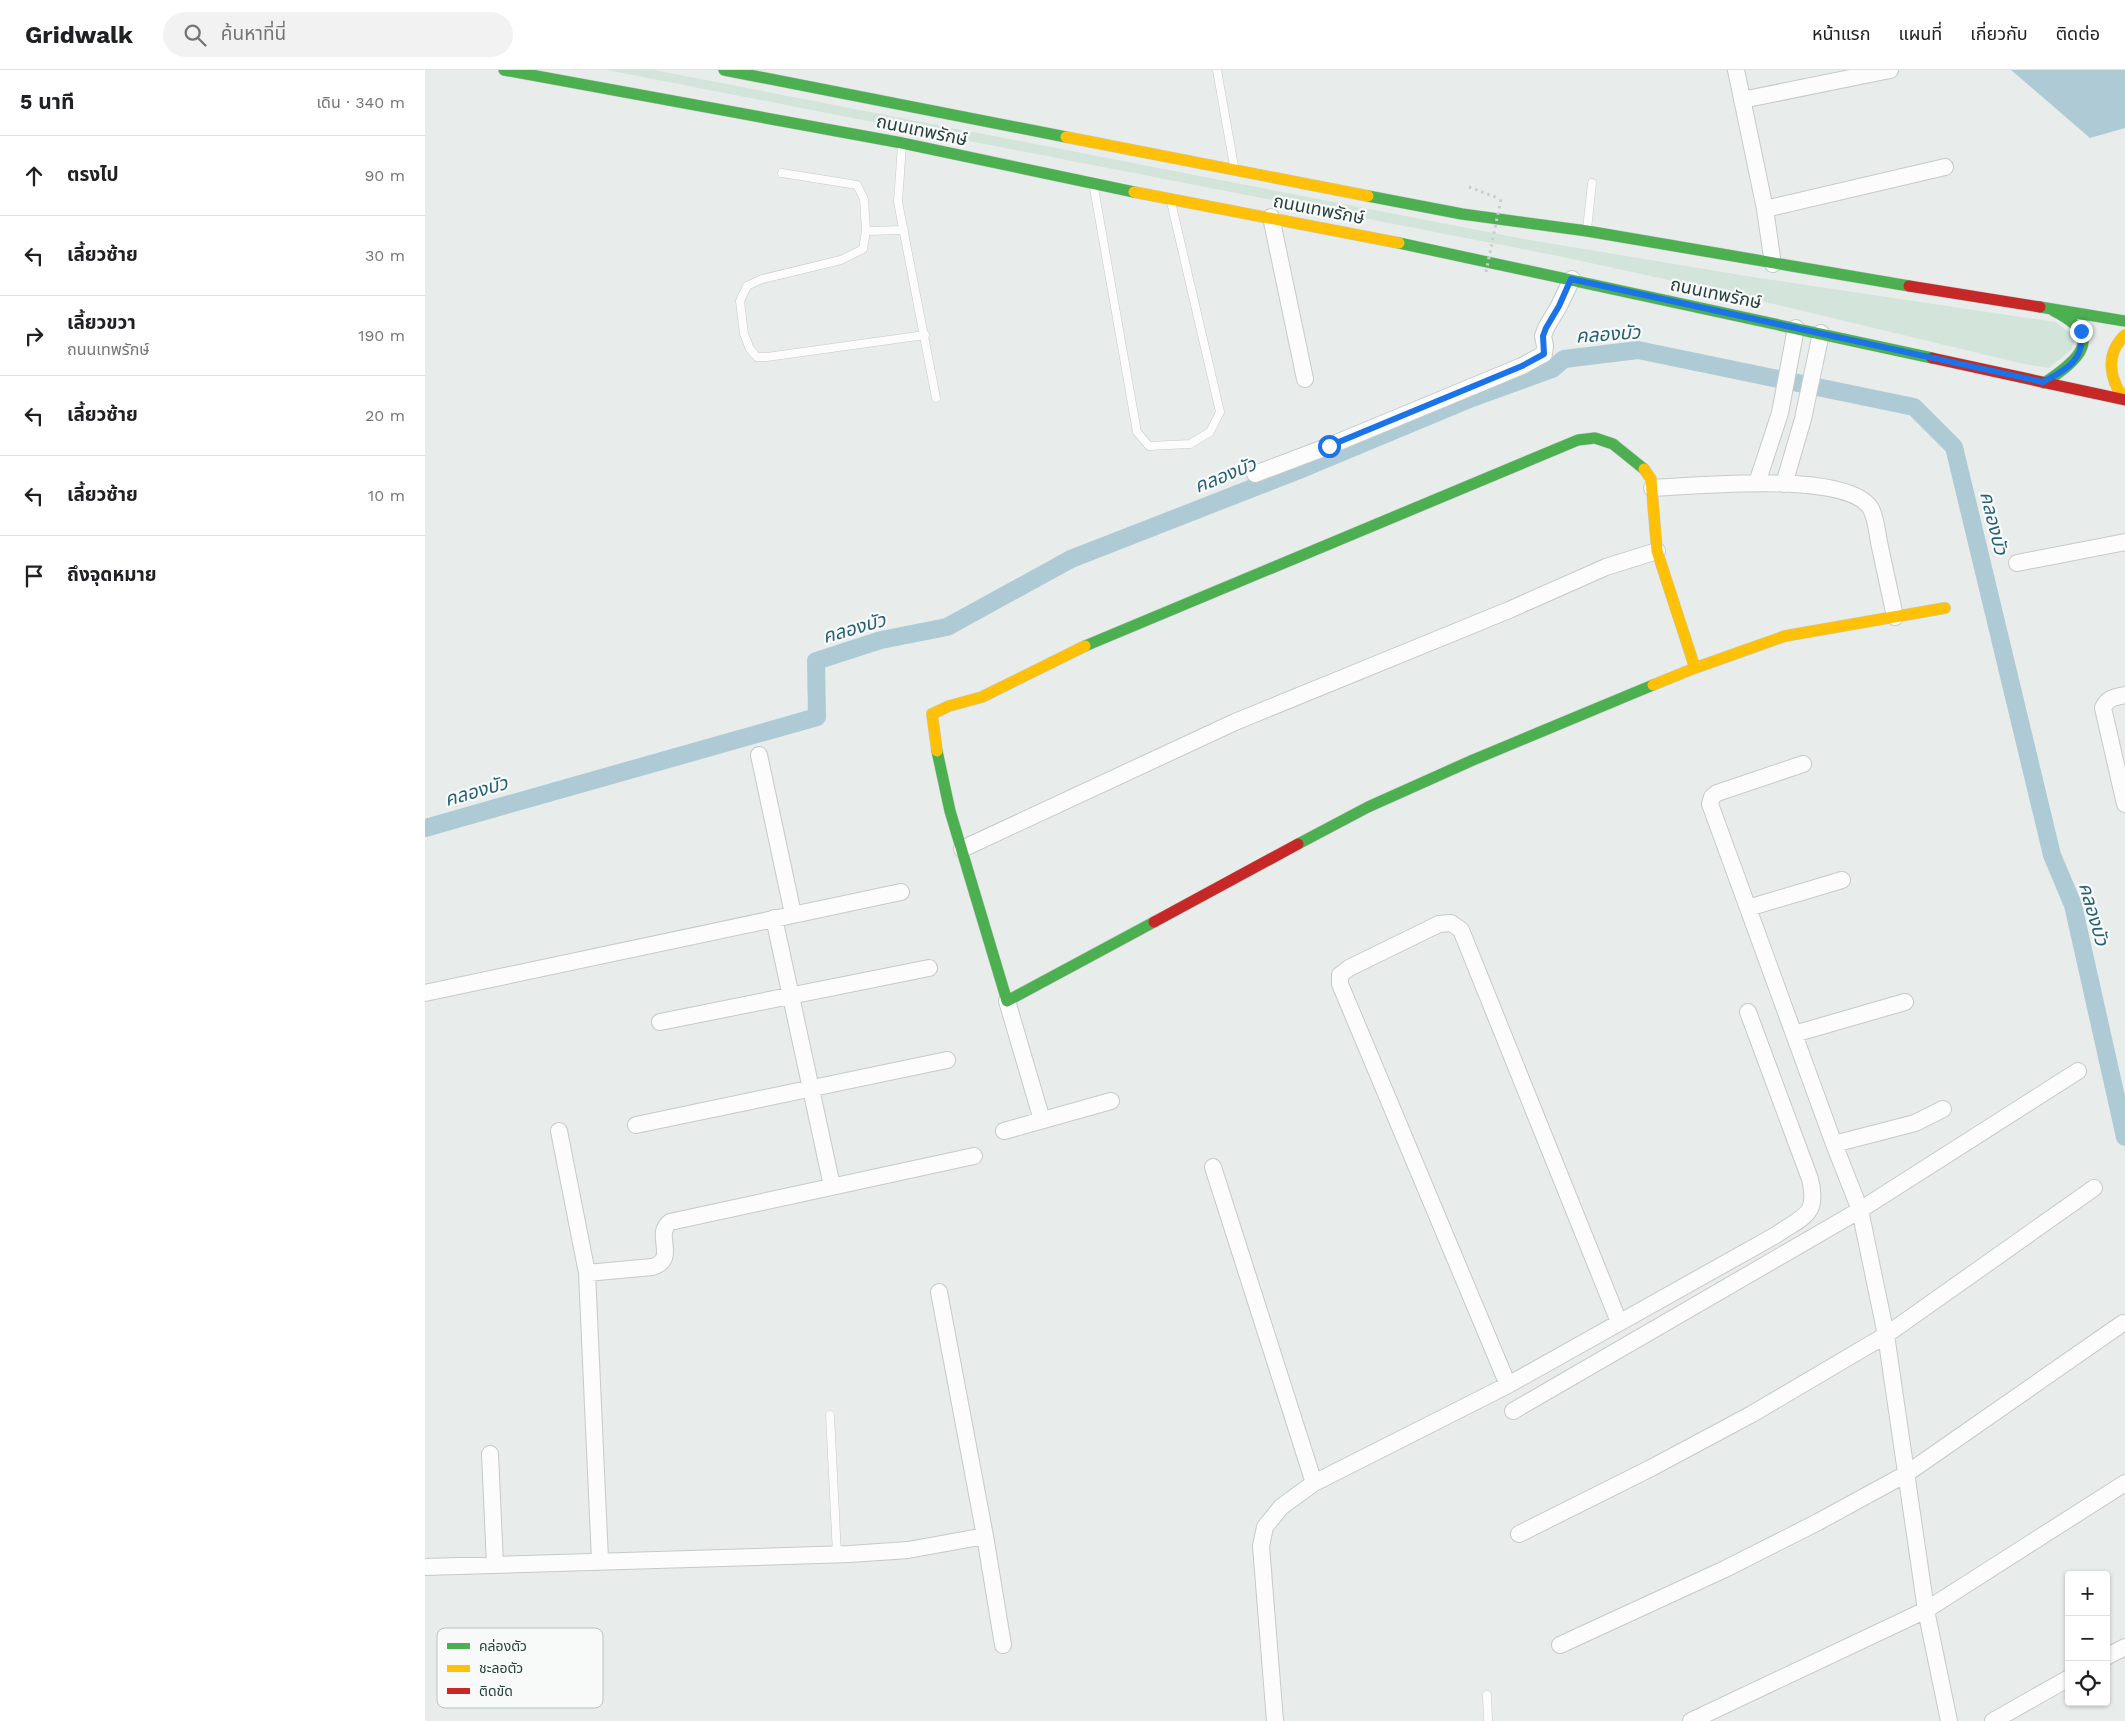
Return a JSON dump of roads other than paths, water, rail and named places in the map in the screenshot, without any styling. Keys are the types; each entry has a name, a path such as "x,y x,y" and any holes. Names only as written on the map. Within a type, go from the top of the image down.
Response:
{"main road":[{"name":"ถนนเทพรักษ์","path":"504,70 902,143 1093,184 1452,253 2125,400"},
{"name":"ถนนเทพรักษ์","path":"724,70 1462,214 1587,231 1773,264 2125,321"},
{"path":"2043,382 2067,369 2078,358 2083,343 2081,331 2072,321 2049,308"},
{"path":"2125,334 2119,339 2111,352 2111,368 2115,388 2125,400"},
{"path":"1695,668 1657,551 1651,479 1647,472 1629,454 1613,444 1595,438 1578,440 1064,655 982,697 949,706 932,714 935,742 950,811 1007,1001 1368,807 1473,760 1695,668 1785,636 1945,608"}],"street":[{"path":"1736,70 1765,210 1773,264"},
{"path":"1742,100 1890,70"},
{"path":"1765,210 1945,167"},
{"path":"1271,217 1305,379"},
{"path":"1255,474 1329,446 1515,369 1544,354 1543,336 1571,279"},
{"path":"1757,483 1780,413 1796,328"},
{"path":"1784,484 1803,419 1821,333"},
{"path":"1652,488 1757,483 1824,487 1855,495 1870,508 1895,617"},
{"path":"2017,562 2125,542"},
{"path":"962,849 1235,722 1509,610 1606,567 1657,551"},
{"path":"2125,695 2112,698 2106,702 2103,708 2125,804"},
{"path":"759,755 793,914"},
{"path":"1803,764 1717,793 1712,797 1710,804 1834,1144 1860,1210 1886,1335 1925,1610 1949,1721"},
{"path":"1749,908 1842,880"},
{"path":"425,993 901,892"},
{"path":"774,918 832,1186"},
{"path":"1508,1385 1340,984 1340,975 1349,968 1439,924 1451,924 1461,930 1619,1322"},
{"path":"661,1022 791,994 929,968"},
{"path":"1007,1001 1043,1120"},
{"path":"1794,1034 1905,1002"},
{"path":"1275,1721 1261,1546 1265,1527 1281,1507 1314,1483 1508,1385 1776,1235 1809,1213 1813,1205 1810,1179 1748,1012"},
{"path":"636,1125 947,1060"},
{"path":"1513,1411 1860,1210 2078,1071"},
{"path":"1004,1131 1111,1101"},
{"path":"1834,1144 1915,1123 1943,1109"},
{"path":"559,1131 587,1273 600,1560"},
{"path":"587,1273 660,1265 664,1260 664,1231 666,1225 671,1222 974,1156"},
{"path":"1213,1167 1314,1483"},
{"path":"1519,1534 1752,1414 1886,1335 2094,1188"},
{"path":"939,1292 985,1536 1003,1645"},
{"path":"1560,1645 1725,1569 1818,1522 1906,1474 2123,1323"},
{"path":"490,1454 495,1564"},
{"path":"1691,1721 1925,1610 2125,1483"},
{"path":"425,1567 837,1554 908,1550 985,1536"},
{"path":"2110,1655 2125,1646"},
{"path":"1993,1721 2065,1680"}],"lane":[{"path":"1217,70 1234,168"},
{"path":"902,143 898,202 936,398"},
{"path":"782,173 857,185 864,199 866,231 863,249 841,260 762,279 747,286 740,301 744,334 750,349 757,357 925,335"},
{"path":"1587,231 1592,183"},
{"path":"1093,184 1137,432 1149,446 1190,444 1210,432 1220,412 1170,198"},
{"path":"866,231 904,230"},
{"path":"830,1415 837,1554"},
{"path":"1487,1695 1488,1721"}],"water":[{"path":"2011,70 2125,70 2125,128 2090,138"}],"waterway":[{"name":"คลองบัว","path":"425,828 817,717 816,661 881,640 947,627 1071,559 1304,468 1472,398 1552,369 1564,359 1638,350 1914,407 1954,447 2052,855 2073,905 2125,1137"}]}
